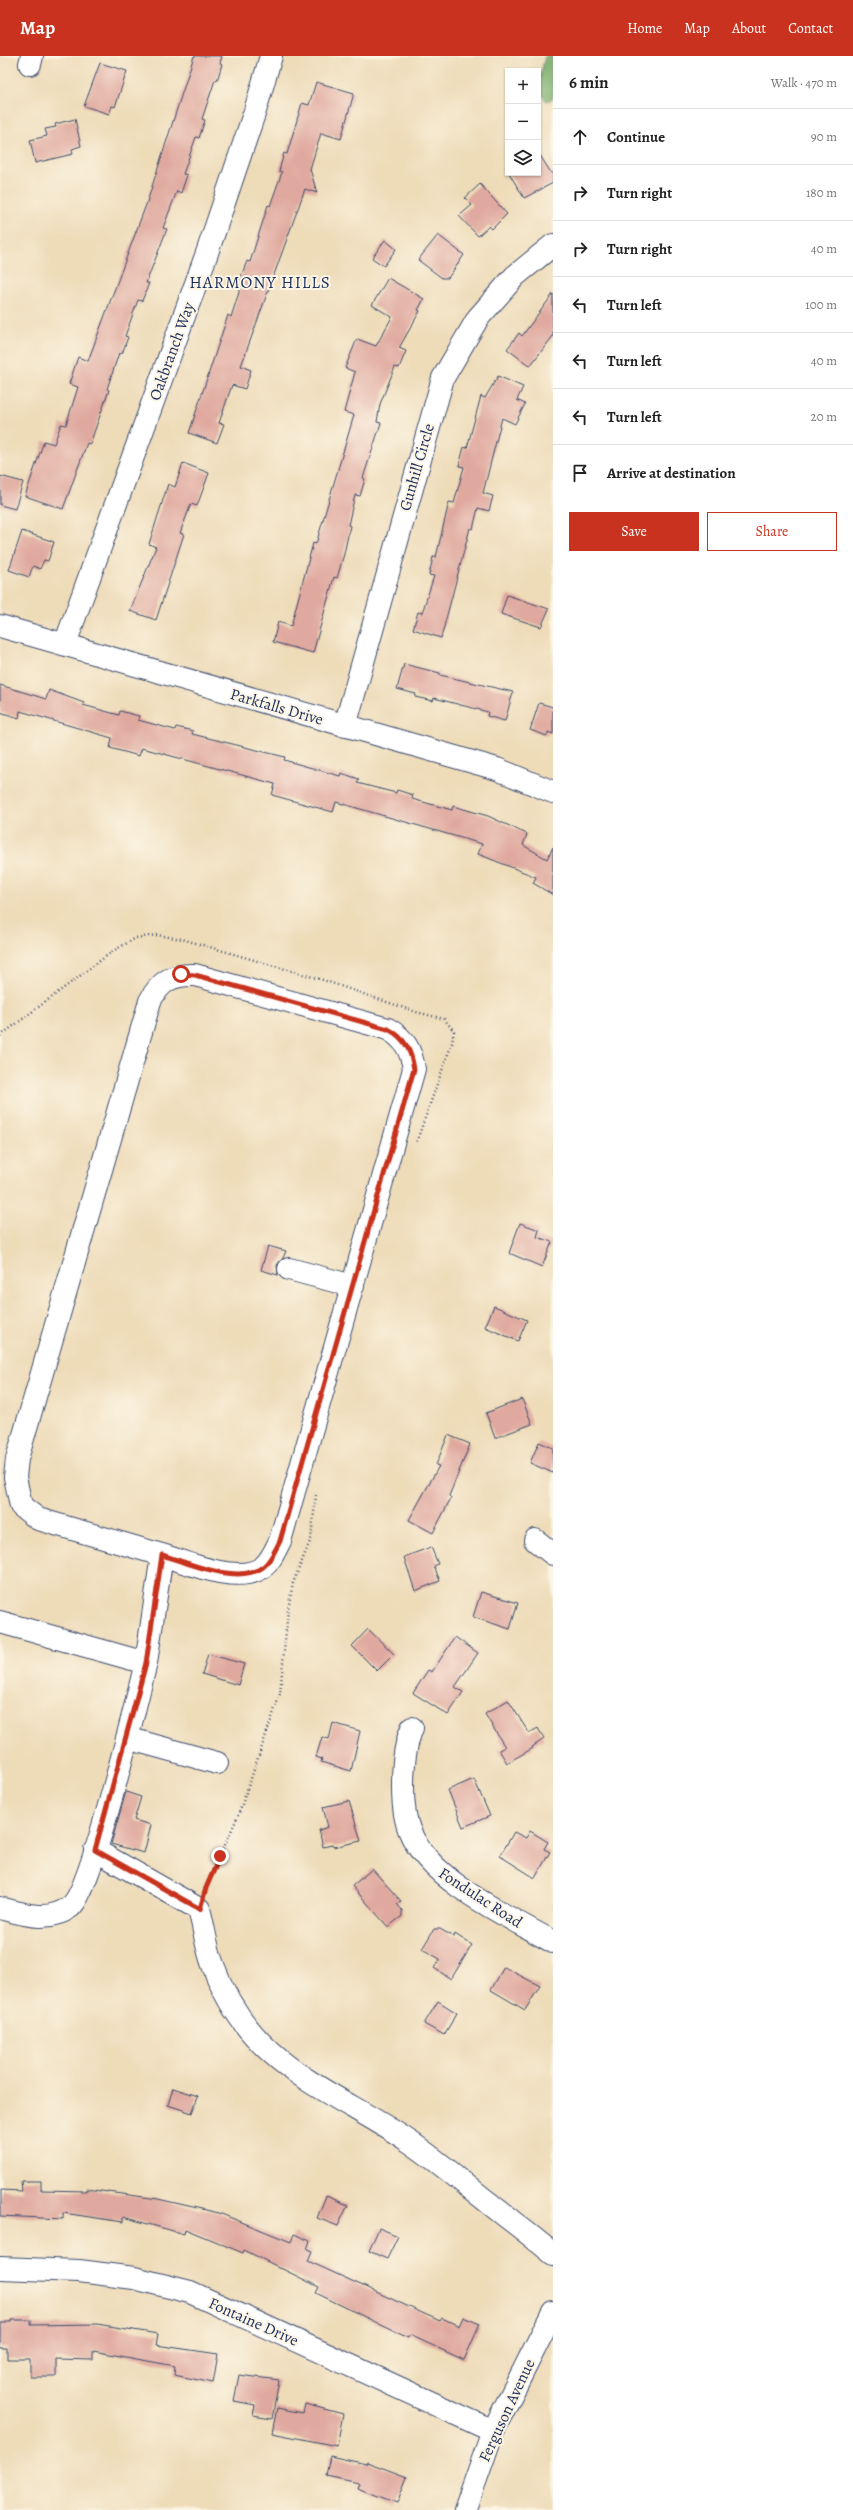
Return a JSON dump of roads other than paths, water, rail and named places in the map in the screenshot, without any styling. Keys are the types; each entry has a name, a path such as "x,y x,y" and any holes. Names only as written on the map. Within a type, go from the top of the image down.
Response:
{"street":[{"name":"Oakbranch Way","path":"65,644 214,233 255,112 271,56"},
{"name":"Gunhill Circle","path":"345,726 443,378 478,318 515,276 553,245"},
{"name":"Parkfalls Drive","path":"0,626 498,769 553,792"},
{"path":"181,974 195,975 381,1027 401,1036 408,1046 414,1069 280,1541 272,1557 264,1567 253,1572 232,1575 162,1555 38,1519 21,1506 15,1477 17,1459 150,1001 156,988 167,979 181,974"},
{"path":"289,1269 353,1286"},
{"path":"535,1540 553,1554"},
{"path":"0,1908 39,1916 51,1915 71,1906 84,1886 127,1738 146,1663 162,1555"},
{"path":"0,1622 146,1663"},
{"name":"Fondulac Road","path":"412,1728 407,1740 404,1763 404,1814 410,1832 418,1847 442,1875 553,1942"},
{"path":"127,1738 217,1763"},
{"path":"95,1850 200,1909 212,1964 228,1999 245,2026 276,2059 327,2094 382,2124 433,2158 553,2254"},
{"name":"Fontaine Drive","path":"0,2268 80,2271 134,2278 190,2292 493,2431"},
{"name":"Ferguson Avenue","path":"465,2510 493,2431 553,2312"}],"district":[{"name":"HARMONY HILLS","path":"260,282"}]}
